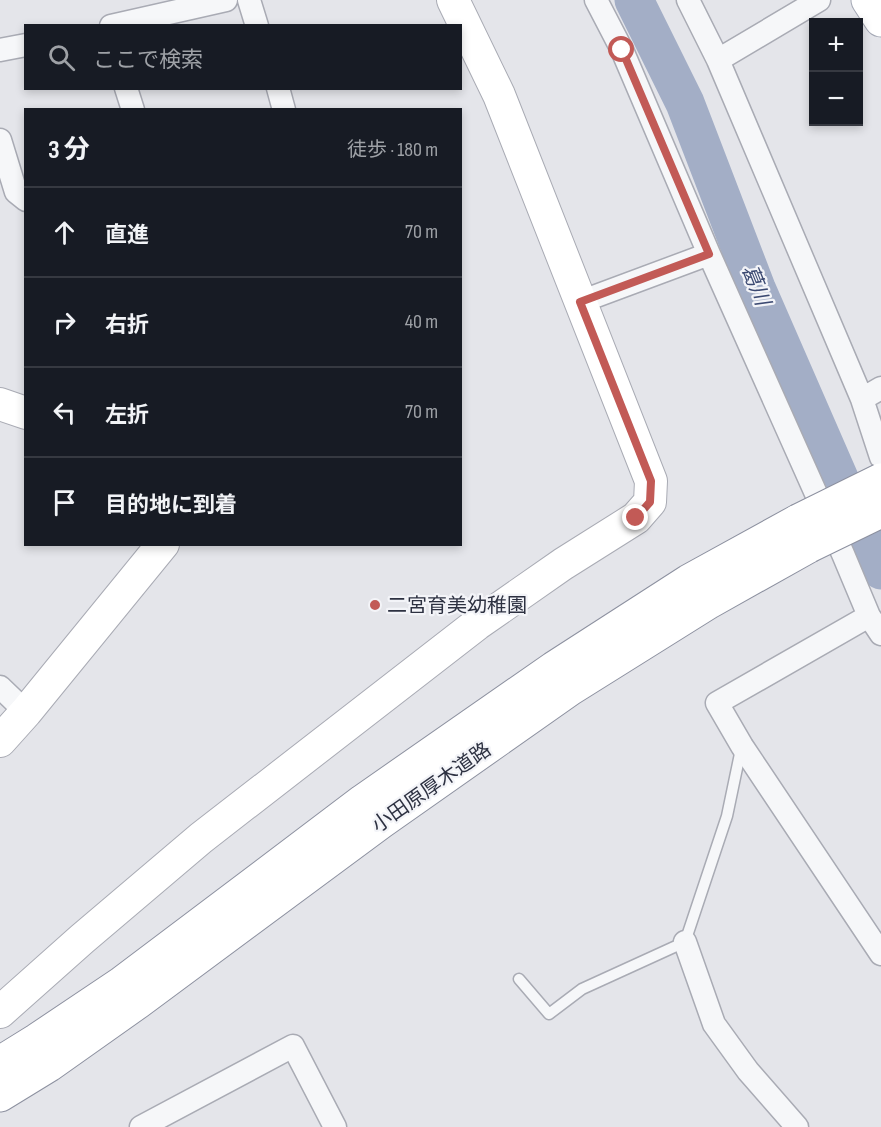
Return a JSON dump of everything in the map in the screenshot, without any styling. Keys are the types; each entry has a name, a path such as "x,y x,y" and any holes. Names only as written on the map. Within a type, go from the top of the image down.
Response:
{"main road":[{"path":"868,0 881,20"},
{"name":"小田原厚木道路","path":"0,1095 43,1053 148,995 381,822 570,689 709,602 881,480"},
{"name":"小田原厚木道路","path":"804,533 881,511"},
{"name":"小田原厚木道路","path":"0,1063 43,1053"}],"street":[{"path":"120,24 226,0"},
{"path":"249,0 256,24"},
{"path":"0,1012 210,831 477,624 563,564 636,518 650,502 651,481 499,95 453,0"},
{"path":"596,0 622,50 709,254 875,625 717,703 742,746 881,954"},
{"path":"688,0 718,60 871,393 881,457"},
{"path":"718,60 819,0"},
{"path":"0,50 24,45"},
{"path":"127,90 132,108"},
{"path":"279,90 283,108"},
{"path":"0,140 16,192 24,198"},
{"path":"580,302 709,254"},
{"path":"0,404 24,412"},
{"path":"0,741 161,546"},
{"path":"0,687 26,712"},
{"path":"685,942 714,1024 748,1071 797,1127"},
{"path":"141,1127 293,1046 335,1127"}],"lane":[{"path":"519,979 549,1014 582,989 685,942 727,816 742,746"}],"waterway":[{"name":"葛川","path":"634,0 685,103 756,288 881,570"}],"place":[{"name":"二宮育美幼稚園","path":"375,605"}],"route":[{"path":"622,50 709,254 580,302 651,481 650,502 636,518"}]}
